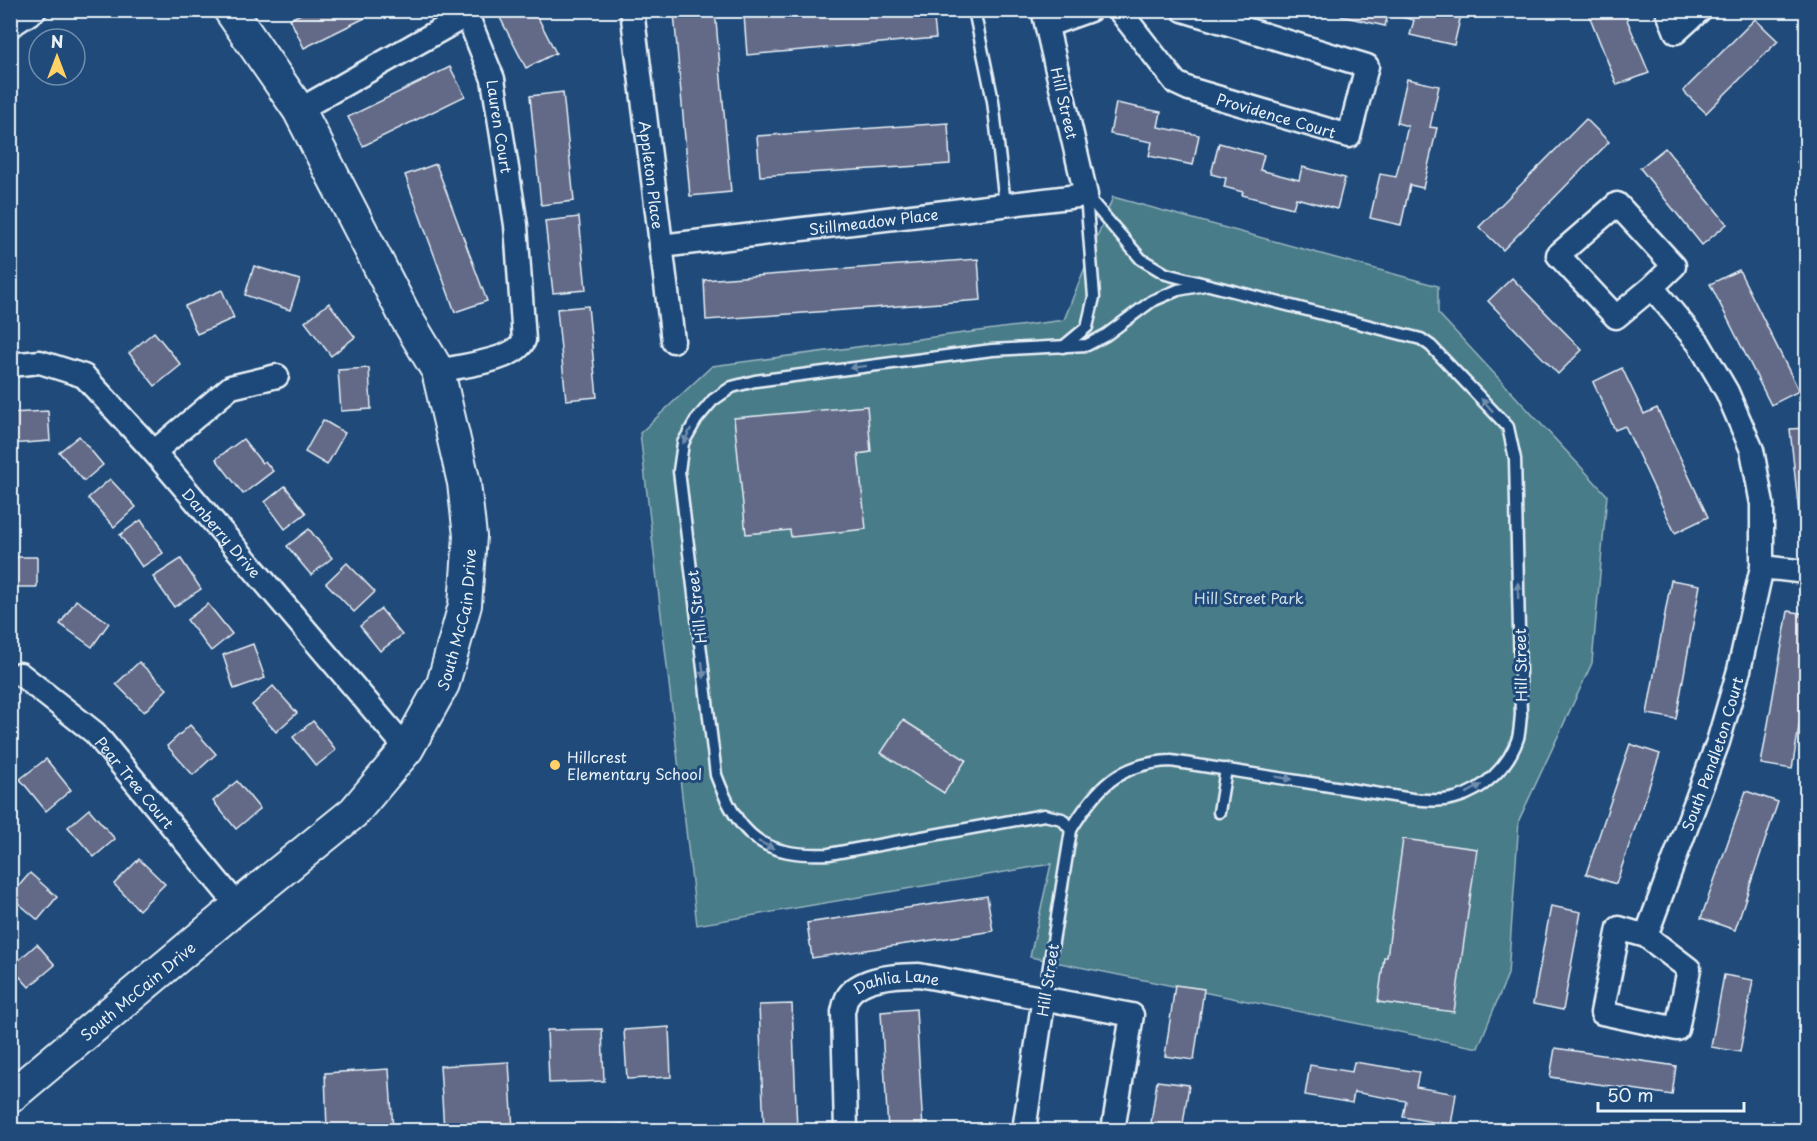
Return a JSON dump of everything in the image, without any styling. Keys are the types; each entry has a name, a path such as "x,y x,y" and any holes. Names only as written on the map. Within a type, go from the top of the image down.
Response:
{"street":[{"path":"10,26 35,10"},
{"name":"South McCain Drive","path":"10,1097 354,812 407,749 443,684 465,605 470,536 464,483 438,371 405,316 299,110 230,10"},
{"name":"Appleton Place","path":"632,10 673,341"},
{"path":"1046,18 1090,10"},
{"name":"Providence Court","path":"1119,10 1176,83 1189,89 1349,136 1367,66 1183,10"},
{"path":"1667,10 1676,32 1700,10"},
{"name":"Lauren Court","path":"299,110 467,15 493,79 516,225 524,340 522,346 509,356 438,371"},
{"name":"Hill Street","path":"1046,18 1086,195"},
{"name":"Stillmeadow Place","path":"660,246 1086,195"},
{"path":"1617,204 1674,266 1652,287 1616,317 1558,255 1617,204"},
{"name":"South Pendleton Court","path":"1646,936 1718,742 1739,670 1762,567 1762,504 1752,450 1727,392 1699,344 1652,287"},
{"name":"Danberry Drive","path":"10,365 40,362 84,376 154,452 407,749"},
{"path":"154,452 231,387 277,376"},
{"path":"1762,567 1806,572"},
{"name":"Pear Tree Court","path":"20,674 95,733 238,906"},
{"path":"1619,928 1646,936 1689,969 1677,1029 1602,1013 1619,928"},
{"name":"Dahlia Lane","path":"846,1131 843,1012 846,998 855,989 876,980 897,975 919,975 1132,1015 1113,1131"},
{"name":"Hill Street","path":"1024,1131 1044,997"}],"lane":[{"path":"974,10 993,102 1005,204"},
{"name":"Hill Street","path":"1044,997 1071,830 1085,807 1103,785 1125,771 1149,762 1171,761 1432,800 1455,799 1476,790 1496,774 1508,758 1518,738 1521,715 1515,459 1508,427 1431,346 1421,339 1166,274 1142,259 1086,195"},
{"name":"Hill Street","path":"1062,348 1087,327 1094,297 1086,195"},
{"name":"Hill Street","path":"1071,830 1062,819 1044,815 829,854 803,855 782,852 759,842 735,817 716,774 679,471 683,443 696,420 713,400 732,387 755,381 992,350 1087,345 1106,335 1152,301 1178,290 1210,284"},
{"path":"1218,812 1226,769"}],"green space":[{"name":"Hill Street Park","path":"1113,197 1438,286 1438,313 1607,495 1592,663 1519,820 1508,974 1478,1048 1030,957 1051,864 697,925 640,433 712,366 1064,320"}],"building":[{"path":"309,10 381,10 304,48 290,19"},
{"path":"496,10 534,10 556,53 526,68"},
{"path":"715,10 731,192 690,196 674,13"},
{"path":"791,10 933,10 936,38 747,55 744,15"},
{"path":"1342,10 1443,10 1461,15 1454,45 1410,35 1414,20 1388,14 1385,26 1341,16"},
{"path":"1587,10 1623,10 1649,73 1617,85"},
{"path":"1755,19 1778,41 1706,113 1683,91"},
{"path":"450,67 465,96 363,146 348,117"},
{"path":"1407,79 1439,86 1430,127 1437,128 1423,188 1410,185 1401,225 1370,218 1380,174 1396,177 1408,126 1397,123"},
{"path":"563,92 574,201 541,205 530,96"},
{"path":"1116,103 1161,112 1158,127 1199,135 1193,165 1149,156 1152,142 1110,134"},
{"path":"1586,119 1609,142 1503,250 1479,227"},
{"path":"948,123 950,164 760,176 757,136"},
{"path":"1219,143 1264,155 1260,170 1299,180 1302,167 1345,178 1337,209 1296,198 1293,208 1242,195 1243,192 1224,187 1226,178 1211,174"},
{"path":"1665,148 1727,224 1702,245 1640,168"},
{"path":"1806,153 1806,171 1797,162"},
{"path":"436,164 487,301 455,312 405,175"},
{"path":"579,217 586,290 553,293 545,221"},
{"path":"978,259 981,300 706,320 704,280"},
{"path":"254,266 300,280 290,310 245,295"},
{"path":"1739,270 1799,391 1771,405 1710,284"},
{"path":"1512,278 1582,350 1558,374 1488,301"},
{"path":"222,290 234,318 197,334 185,306"},
{"path":"329,303 355,337 331,356 305,322"},
{"path":"588,306 597,397 566,400 557,309"},
{"path":"154,332 181,365 155,386 129,353"},
{"path":"369,368 371,409 341,411 338,370"},
{"path":"1622,368 1644,414 1657,408 1708,517 1675,533 1625,426 1615,430 1593,382"},
{"path":"867,406 871,452 858,454 866,529 791,537 790,530 746,534 734,418"},
{"path":"48,411 50,441 10,444 10,413"},
{"path":"323,420 345,433 327,465 305,452"},
{"path":"1806,428 1806,532 1801,532 1790,429"},
{"path":"79,436 103,465 84,481 59,452"},
{"path":"243,439 262,463 265,461 273,471 243,494 216,459"},
{"path":"110,479 136,507 114,527 88,498"},
{"path":"285,486 306,513 285,529 265,502"},
{"path":"141,520 163,553 142,567 120,535"},
{"path":"309,529 332,558 311,575 287,546"},
{"path":"10,557 37,557 37,587 10,587"},
{"path":"181,559 201,589 174,607 153,577"},
{"path":"347,563 375,592 354,612 326,583"},
{"path":"1671,580 1700,585 1676,719 1647,714"},
{"path":"76,600 109,623 92,647 60,624"},
{"path":"208,604 232,634 211,651 187,620"},
{"path":"381,609 402,635 380,651 360,626"},
{"path":"1788,611 1806,614 1806,685 1792,769 1761,764"},
{"path":"253,644 265,678 234,689 223,655"},
{"path":"139,662 167,689 144,712 116,684"},
{"path":"273,686 297,713 276,732 252,705"},
{"path":"903,720 966,760 944,793 881,753"},
{"path":"313,721 336,750 316,766 293,737"},
{"path":"190,725 216,754 193,775 167,746"},
{"path":"1630,744 1660,754 1616,884 1586,874"},
{"path":"46,759 71,790 46,811 20,779"},
{"path":"237,781 260,809 236,829 213,801"},
{"path":"1746,791 1778,802 1735,930 1701,918"},
{"path":"89,809 115,839 94,857 68,827"},
{"path":"1403,839 1477,849 1454,1012 1378,1002 1384,957 1387,957"},
{"path":"139,859 165,884 139,910 114,884"},
{"path":"30,873 57,897 38,920 10,896"},
{"path":"987,896 993,931 812,958 807,923"},
{"path":"1551,906 1581,912 1563,1010 1533,1004"},
{"path":"37,944 55,965 29,987 11,967"},
{"path":"1724,975 1753,980 1740,1052 1711,1047"},
{"path":"1175,985 1204,989 1194,1060 1165,1056"},
{"path":"792,1004 797,1130 764,1130 759,1005"},
{"path":"916,1009 923,1130 888,1130 881,1012"},
{"path":"669,1027 671,1077 627,1079 624,1030"},
{"path":"602,1029 604,1081 549,1083 547,1030"},
{"path":"1555,1048 1676,1066 1672,1095 1550,1077"},
{"path":"509,1062 513,1130 444,1130 440,1066"},
{"path":"1354,1062 1419,1072 1416,1087 1456,1094 1451,1125 1403,1117 1406,1101 1354,1092 1352,1103 1305,1095 1310,1065 1352,1072"},
{"path":"389,1069 393,1130 327,1130 325,1073"},
{"path":"1157,1081 1189,1085 1182,1130 1150,1130"},
{"path":"1773,1121 1785,1130 1766,1130"},
{"path":"623,1124 623,1130 577,1130 576,1126"}],"place":[{"name":"Hillcrest Elementary School","path":"555,765"}]}
